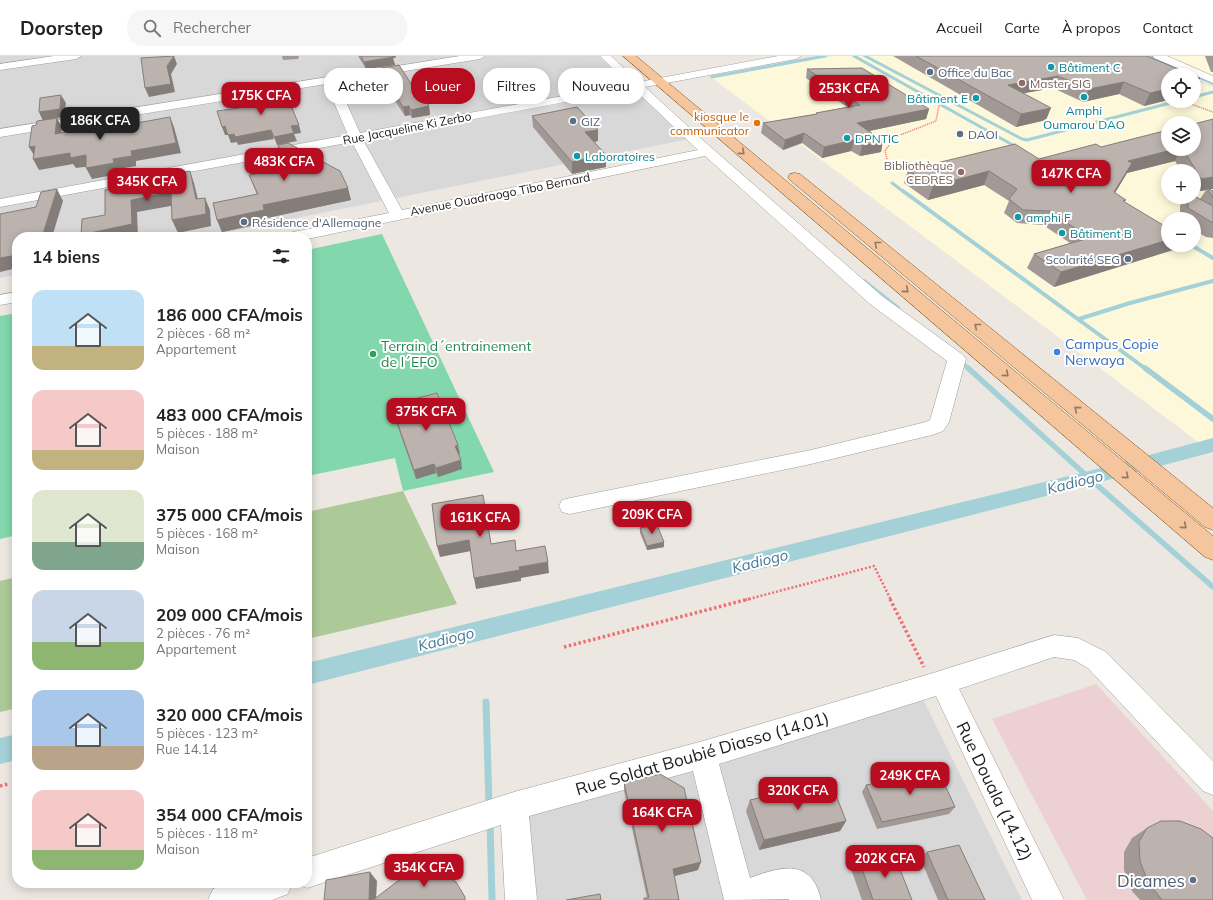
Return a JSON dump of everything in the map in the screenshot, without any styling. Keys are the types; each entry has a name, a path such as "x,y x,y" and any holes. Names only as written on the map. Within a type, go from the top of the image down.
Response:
{"main road":[{"path":"629,56 738,130 1213,520"},
{"path":"645,56 666,81 979,352 1213,550"}],"street":[{"path":"0,79 5,62 76,56"},
{"path":"397,68 452,58 480,56"},
{"path":"605,56 617,68"},
{"path":"1158,56 1213,80"},
{"name":"Rue Jacqueline Ki Zerbo","path":"644,85 794,60"},
{"path":"0,133 324,81"},
{"path":"644,93 707,152 876,300 957,359"},
{"name":"Rue Jacqueline Ki Zerbo","path":"0,203 558,100"},
{"path":"341,104 356,138 397,215"},
{"name":"Avenue Ouadraogo Tibo Bernard","path":"312,233 707,152"},
{"path":"0,300 12,297"},
{"path":"957,359 1001,346"},
{"path":"570,506 811,457 932,428 939,422 957,359"},
{"name":"Rue Soldat Boubié Diasso (14.01)","path":"312,871 514,806 703,755 1054,646 1078,648 1096,660 1213,781"},
{"name":"Rue Douala (14.12)","path":"937,683 1048,900"},
{"path":"703,755 740,899 784,882 796,885 803,892 806,900"},
{"path":"514,806 521,900"},
{"path":"224,900 261,888"}],"path":[{"path":"887,159 884,152 895,138 936,121 940,100"},
{"path":"1201,108 1213,112"},
{"path":"564,647 874,566 937,683"},
{"path":"0,786 8,784"}],"shaded area":[{"path":"0,56 607,56 620,68 558,68 558,104 644,104 644,91 694,138 227,232 12,232 12,275 0,278"},
{"path":"834,56 1138,56 1161,71 1161,108 1201,108 1201,83 1213,87 1213,453 712,78"},
{"path":"1163,56 1213,56 1213,77 1201,72 1201,68 1192,68"},
{"path":"1096,684 1213,811 1213,900 1087,900 992,719"},
{"path":"921,695 1022,900 532,900 525,816"}],"green space":[{"name":"Terrain d´entrainement de l´EFO","path":"382,234 494,472 403,491 395,458 312,475 312,249"},
{"path":"12,314 12,536 0,539 0,316"},
{"path":"403,491 457,604 312,638 312,511"},
{"path":"12,578 12,709 0,712 0,581"}],"building":[{"path":"174,56 167,66 171,84 145,88 141,58"},
{"path":"361,56 393,56 393,57 364,62"},
{"path":"916,56 1147,56 1175,68 1161,68 1161,91 1150,93 1124,82 1089,89 1058,76 1008,85 1051,108 1021,114"},
{"path":"399,65 401,68 381,68"},
{"path":"862,68 929,109 857,123 883,141 862,146 854,140 824,147 804,133 785,140 763,123 860,105 807,69"},
{"path":"403,71 411,84 411,104 428,104 429,106 411,110 409,106 403,107 401,104 403,104"},
{"path":"284,89 299,125 291,126 294,133 274,137 271,130 235,137 234,134 228,135 225,126 222,127 217,111 239,108 237,105 266,100 264,92"},
{"path":"61,95 60,109 39,112 40,98"},
{"path":"577,107 598,130 585,132 606,155 572,162 532,116"},
{"path":"170,117 176,143 131,151 132,156 113,159 114,163 86,168 86,155 70,158 70,153 33,159 35,146 29,147 32,126 36,125 37,121 57,118 55,134 87,128 87,132"},
{"path":"1213,119 1213,177 1201,179 1201,164 1192,164 1187,156 1201,156 1201,122"},
{"path":"1161,132 1161,153 1128,161 1132,163 1114,192 1126,200 1123,201 1161,224 1161,242 1061,272 1034,254 1089,238 1050,211 1023,210 1009,199 1017,189 989,171 933,186 908,170 1015,144 1039,159 1096,144 1101,147"},
{"path":"288,143 340,171 348,188 263,205 264,210 217,220 213,203 258,194 249,175 260,173 255,159 282,154 278,145"},
{"path":"190,171 196,199 205,198 206,214 172,220 171,192 131,200 132,224 95,232 81,232 82,219 105,215 105,190 149,182 149,178"},
{"path":"1207,188 1213,191 1213,198"},
{"path":"57,189 44,232 12,232 12,256 0,258 0,214 36,207 41,192"},
{"path":"1201,200 1213,206 1213,223 1201,216 1201,212 1195,212 1188,208 1188,204 1201,204"},
{"path":"437,393 458,445 455,446 461,460 436,468 434,464 414,470 391,405"},
{"path":"483,495 491,544 515,540 516,551 545,546 548,562 519,567 520,570 474,578 469,540 437,546 432,504"},
{"path":"657,525 664,542 647,546 640,528"},
{"path":"938,770 955,807 882,822 866,785"},
{"path":"660,774 684,788 701,862 673,869 679,900 644,900 644,898 649,898 624,782"},
{"path":"831,782 846,821 764,840 750,800"},
{"path":"1161,821 1180,821 1201,829 1213,838 1213,900 1162,900 1148,882 1140,861 1139,842 1147,828"},
{"path":"959,845 985,900 948,900 927,852"},
{"path":"894,854 912,900 873,900 859,860"},
{"path":"425,870 442,872 456,882 465,897 465,900 373,900 407,874"},
{"path":"370,872 369,900 324,900 326,880"},
{"path":"600,894 601,900 566,900"}],"waterway":[{"path":"712,77 825,56"},
{"path":"854,56 1018,148"},
{"path":"865,56 1022,139 1027,140 1161,105"},
{"path":"1149,56 1177,68"},
{"path":"1201,78 1213,83"},
{"path":"1201,95 1213,92"},
{"path":"892,183 904,192"},
{"path":"903,191 1146,369"},
{"path":"1201,251 1213,258"},
{"path":"864,281 898,308"},
{"path":"1079,319 1130,303 1213,281"},
{"path":"959,360 969,369"},
{"name":"Kadiogo","path":"968,368 1089,478 1213,587"},
{"path":"1145,368 1213,419"},
{"name":"Kadiogo","path":"312,673 1089,478 1213,445"},
{"path":"486,702 489,806"},
{"name":"Kadiogo","path":"0,751 12,748"},
{"path":"490,822 492,900"}],"place":[{"name":"Bâtiment C","path":"1051,67"},
{"name":"Office du Bac","path":"930,72"},
{"name":"Master SIG","path":"1022,83"},
{"name":"Amphi Oumarou DAO","path":"1084,97"},
{"name":"Bâtiment E","path":"976,98"},
{"name":"GIZ","path":"573,121"},
{"name":"kiosque le communicator","path":"757,123"},
{"name":"DAOI","path":"960,134"},
{"name":"DPNTIC","path":"847,138"},
{"name":"Laboratoires","path":"577,156"},
{"name":"Bibliothèque CEDRES","path":"961,172"},
{"name":"amphi F","path":"1018,217"},
{"name":"Résidence d'Allemagne","path":"244,222"},
{"name":"Bâtiment B","path":"1062,233"},
{"name":"Scolarité SEG","path":"1128,259"},
{"name":"Campus Copie Nerwaya","path":"1057,352"},
{"name":"Terrain d´entrainement de l´EFO","path":"373,354"},
{"name":"Dicames","path":"1193,880"}]}
